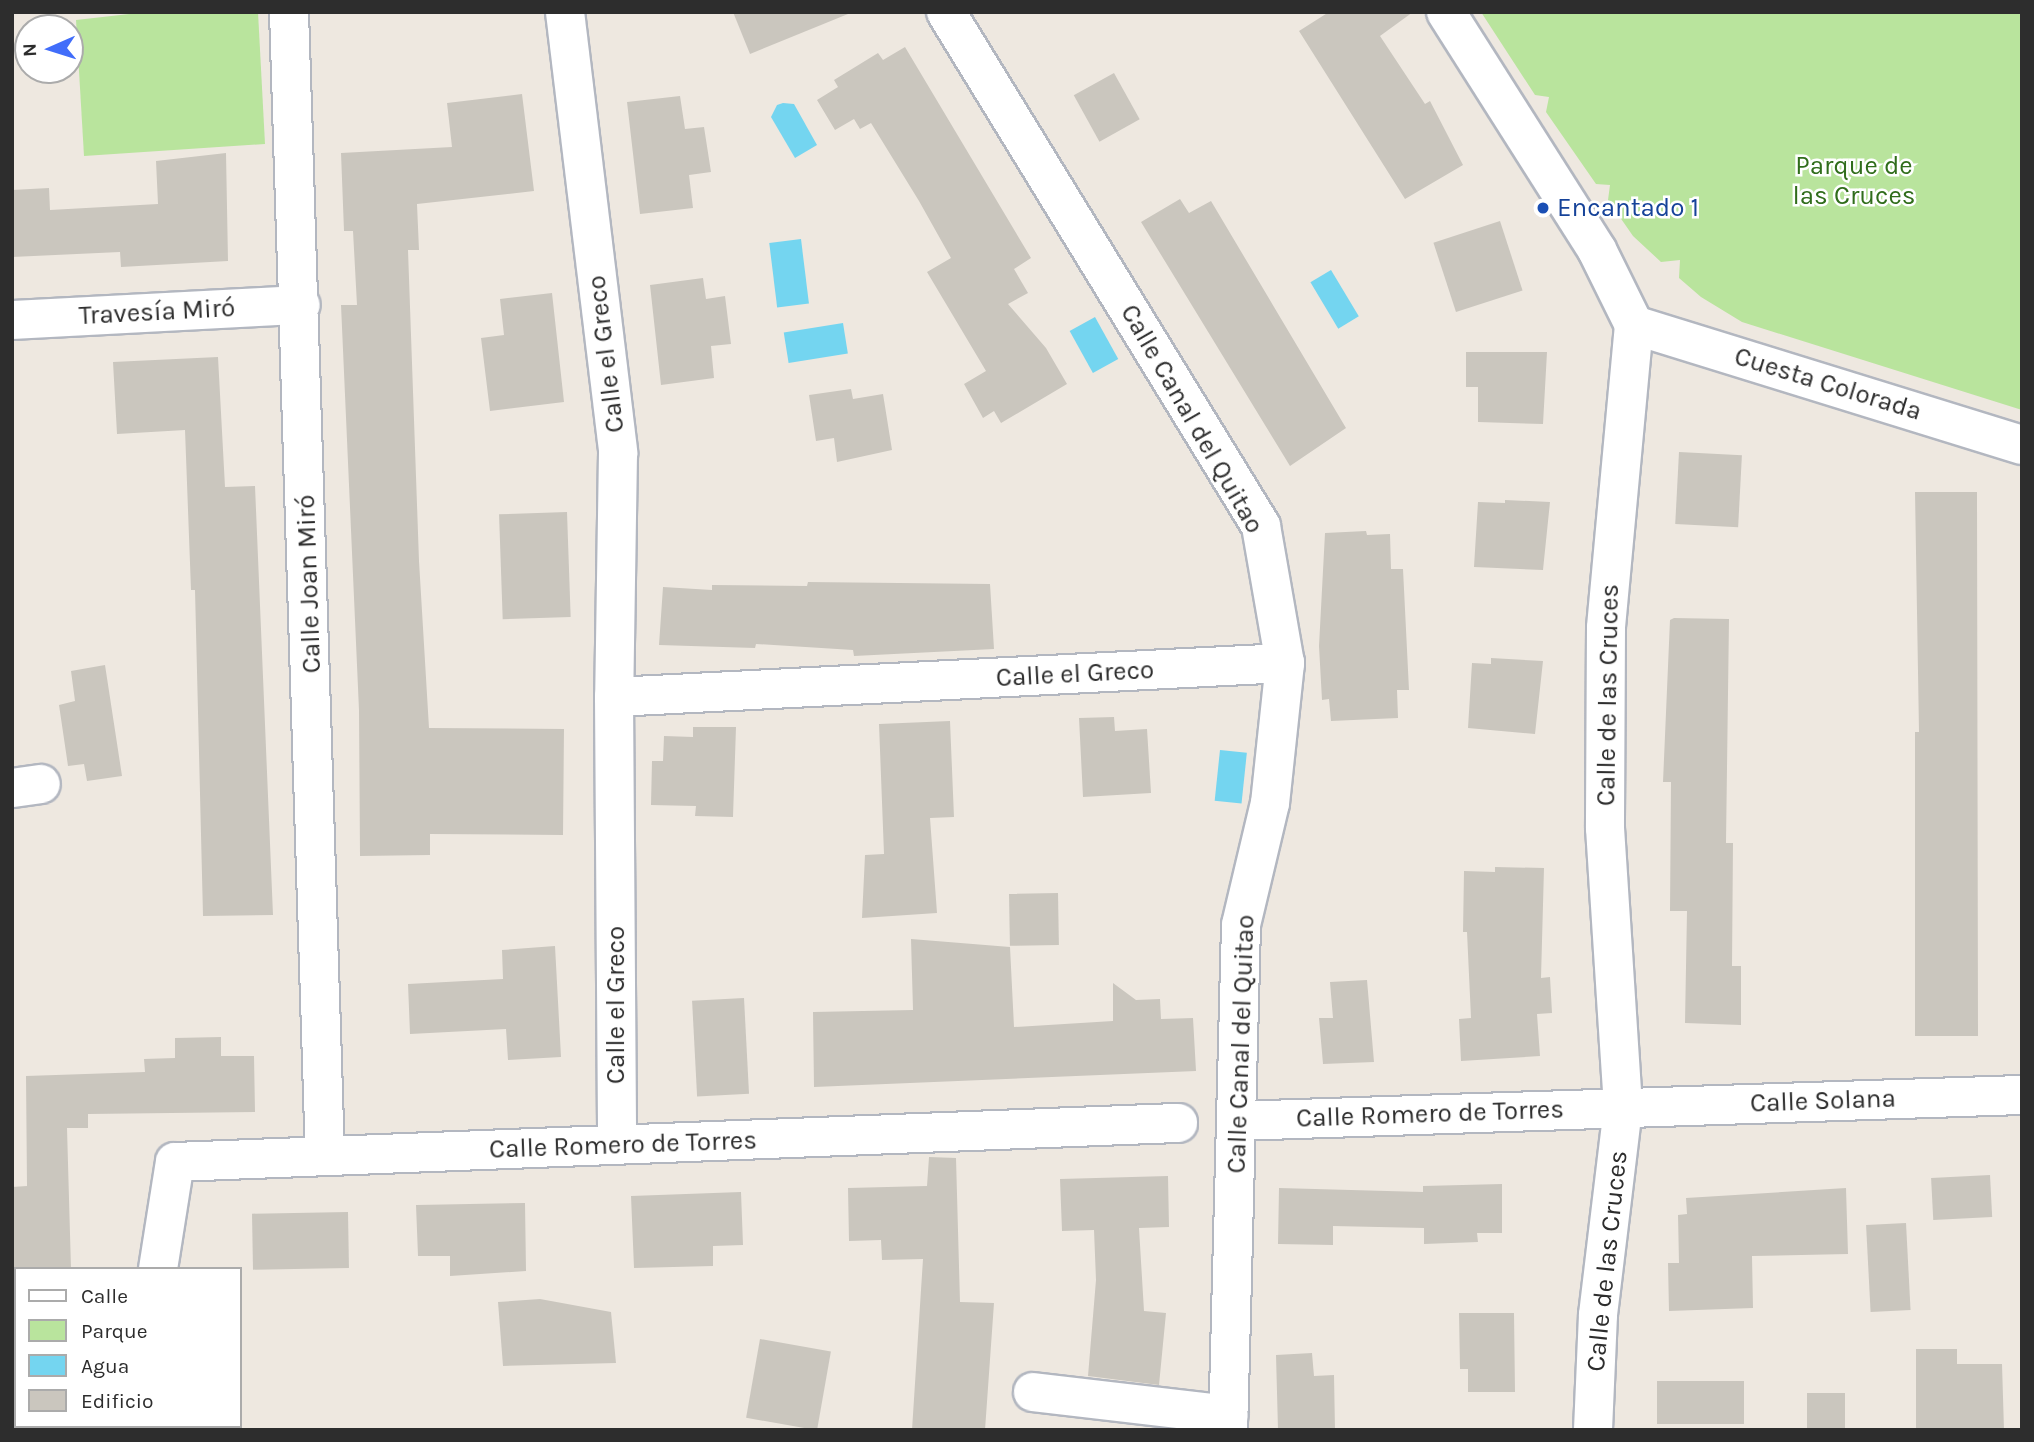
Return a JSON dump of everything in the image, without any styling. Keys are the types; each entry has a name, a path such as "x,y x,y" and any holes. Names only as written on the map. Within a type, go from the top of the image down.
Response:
{"street":[{"name":"Calle Joan Miró","path":"289,12 301,305 325,1156"},
{"name":"Calle el Greco","path":"565,12 618,453 614,697 617,1145"},
{"name":"Calle Canal del Quitao","path":"946,12 1261,526 1285,663 1270,803 1241,925 1228,1422 1033,1392"},
{"path":"1446,12 1597,250 1634,325"},
{"name":"Travesía Miró","path":"12,320 301,305"},
{"name":"Cuesta Colorada","path":"1634,325 2022,445"},
{"name":"Calle de las Cruces","path":"1593,1430 1598,1315 1623,1108 1605,828 1606,628 1634,325"},
{"name":"Calle el Greco","path":"614,697 1285,663"},
{"name":"Calle Solana","path":"1623,1108 2022,1095"},
{"name":"Calle Romero de Torres","path":"1237,1121 1623,1108"},
{"name":"Calle Romero de Torres","path":"158,1267 175,1162 1178,1123"}],"green space":[{"path":"147,12 258,12 265,144 84,156 80,84 84,84 84,19"},
{"name":"Parque de las Cruces","path":"1481,12 2022,12 2022,410 1742,322 1701,297 1679,278 1680,260 1661,262 1633,236 1608,200 1610,185 1596,184 1546,112 1549,97 1535,95"}],"water":[{"path":"794,104 817,145 795,158 771,117 777,105"},
{"path":"801,239 809,304 777,307 769,243"},
{"path":"1331,270 1359,316 1338,329 1310,282"},
{"path":"1095,317 1118,359 1093,373 1070,331"},
{"path":"843,323 848,354 789,363 784,332"},
{"path":"1220,750 1247,753 1242,804 1215,801"}],"building":[{"path":"733,12 848,12 848,14 750,54"},
{"path":"1329,12 1413,12 1380,36 1425,104 1430,101 1463,165 1405,199 1299,31"},
{"path":"905,47 1031,258 1014,269 1028,293 1008,304 1046,348 1067,384 1001,423 994,411 983,418 964,384 986,371 927,272 951,258 919,201 871,123 860,129 854,119 835,130 817,100 838,87 834,80 878,53 883,60"},
{"path":"1114,73 1140,119 1099,142 1074,95"},
{"path":"522,94 534,191 417,204 419,250 408,250 419,561 429,728 564,729 563,835 430,834 430,855 360,856 359,710 341,305 357,305 353,231 344,231 341,153 452,147 447,103"},
{"path":"680,96 685,129 704,127 711,172 689,175 693,208 640,214 627,102"},
{"path":"226,153 228,261 121,267 120,252 12,257 12,190 49,188 50,210 158,204 156,161"},
{"path":"1180,199 1189,213 1211,201 1346,428 1290,466 1141,222"},
{"path":"1500,221 1523,290 1456,312 1433,243"},
{"path":"703,278 706,299 725,296 731,344 711,346 714,378 661,385 650,285"},
{"path":"552,293 564,402 490,411 481,338 504,335 500,299"},
{"path":"1466,352 1547,352 1543,424 1478,422 1478,387 1466,387"},
{"path":"218,357 225,487 255,486 273,915 203,916 195,590 191,590 185,430 117,434 113,362"},
{"path":"851,389 853,399 883,394 892,450 837,462 834,438 816,441 809,395"},
{"path":"1679,452 1742,455 1738,527 1675,524"},
{"path":"1915,492 1977,492 1978,1036 1915,1036 1915,732 1919,732"},
{"path":"1505,500 1550,502 1543,570 1474,567 1478,502 1505,503"},
{"path":"567,512 571,617 503,619 499,514"},
{"path":"1366,531 1367,535 1390,534 1391,569 1403,569 1409,690 1397,690 1398,718 1331,721 1329,699 1322,700 1319,646 1325,533"},
{"path":"808,582 990,584 994,649 854,656 853,650 756,644 755,648 659,645 663,587 712,590 712,585 807,586"},
{"path":"1729,619 1726,843 1733,843 1732,966 1741,966 1741,1025 1685,1023 1687,911 1670,911 1671,782 1663,782 1670,620"},
{"path":"1491,658 1543,661 1535,734 1468,728 1472,663 1491,664"},
{"path":"105,665 122,776 87,781 84,764 68,766 59,705 75,701 71,671"},
{"path":"1114,717 1115,731 1147,729 1151,793 1083,797 1079,718"},
{"path":"950,721 954,817 930,818 937,913 862,918 865,855 884,854 879,724"},
{"path":"693,727 736,727 733,817 695,816 696,806 651,805 652,761 663,761 664,736 693,737"},
{"path":"1495,867 1544,868 1541,978 1550,977 1552,1013 1537,1014 1540,1056 1461,1061 1459,1019 1471,1018 1467,932 1463,932 1464,871 1495,872"},
{"path":"1058,893 1059,945 1010,946 1009,894"},
{"path":"911,939 1010,947 1014,1027 1113,1021 1113,983 1136,1000 1160,999 1161,1019 1193,1018 1196,1071 814,1087 813,1012 913,1010"},
{"path":"555,946 561,1057 508,1060 506,1029 410,1034 408,984 503,979 502,950"},
{"path":"1367,980 1374,1062 1323,1064 1319,1018 1333,1018 1330,982"},
{"path":"744,998 749,1094 697,1097 692,1001"},
{"path":"221,1037 221,1056 254,1056 255,1112 88,1114 88,1128 67,1128 71,1267 12,1269 12,1187 27,1186 26,1076 145,1072 144,1059 175,1058 175,1038"},
{"path":"929,1157 956,1158 960,1302 994,1303 985,1430 912,1430 923,1259 882,1260 881,1240 849,1241 848,1188 927,1186"},
{"path":"1990,1175 1992,1217 1933,1220 1931,1178"},
{"path":"1168,1176 1169,1227 1139,1228 1144,1311 1166,1313 1159,1385 1088,1376 1096,1280 1094,1230 1062,1231 1060,1179"},
{"path":"1502,1184 1502,1233 1477,1233 1478,1242 1424,1244 1424,1228 1333,1226 1333,1245 1278,1244 1279,1188 1423,1192 1423,1186"},
{"path":"1846,1188 1848,1254 1752,1256 1753,1308 1669,1311 1668,1263 1679,1263 1678,1215 1687,1214 1686,1198"},
{"path":"741,1192 743,1245 713,1246 713,1266 634,1268 631,1196"},
{"path":"525,1203 526,1271 450,1276 450,1256 418,1256 416,1205"},
{"path":"348,1212 349,1268 253,1270 252,1214"},
{"path":"1906,1223 1911,1310 1871,1312 1866,1225"},
{"path":"540,1299 611,1312 616,1363 503,1366 498,1302"},
{"path":"1459,1313 1514,1313 1515,1392 1468,1392 1468,1369 1460,1369"},
{"path":"760,1339 831,1352 817,1430 746,1418"},
{"path":"1916,1349 1957,1349 1957,1364 2002,1364 2004,1430 1916,1430"},
{"path":"1312,1353 1314,1376 1334,1375 1335,1430 1278,1430 1276,1355"},
{"path":"1657,1381 1744,1381 1744,1424 1657,1424"},
{"path":"1807,1393 1845,1393 1845,1430 1807,1430"}],"place":[{"name":"Encantado 1","path":"1543,208"}]}
